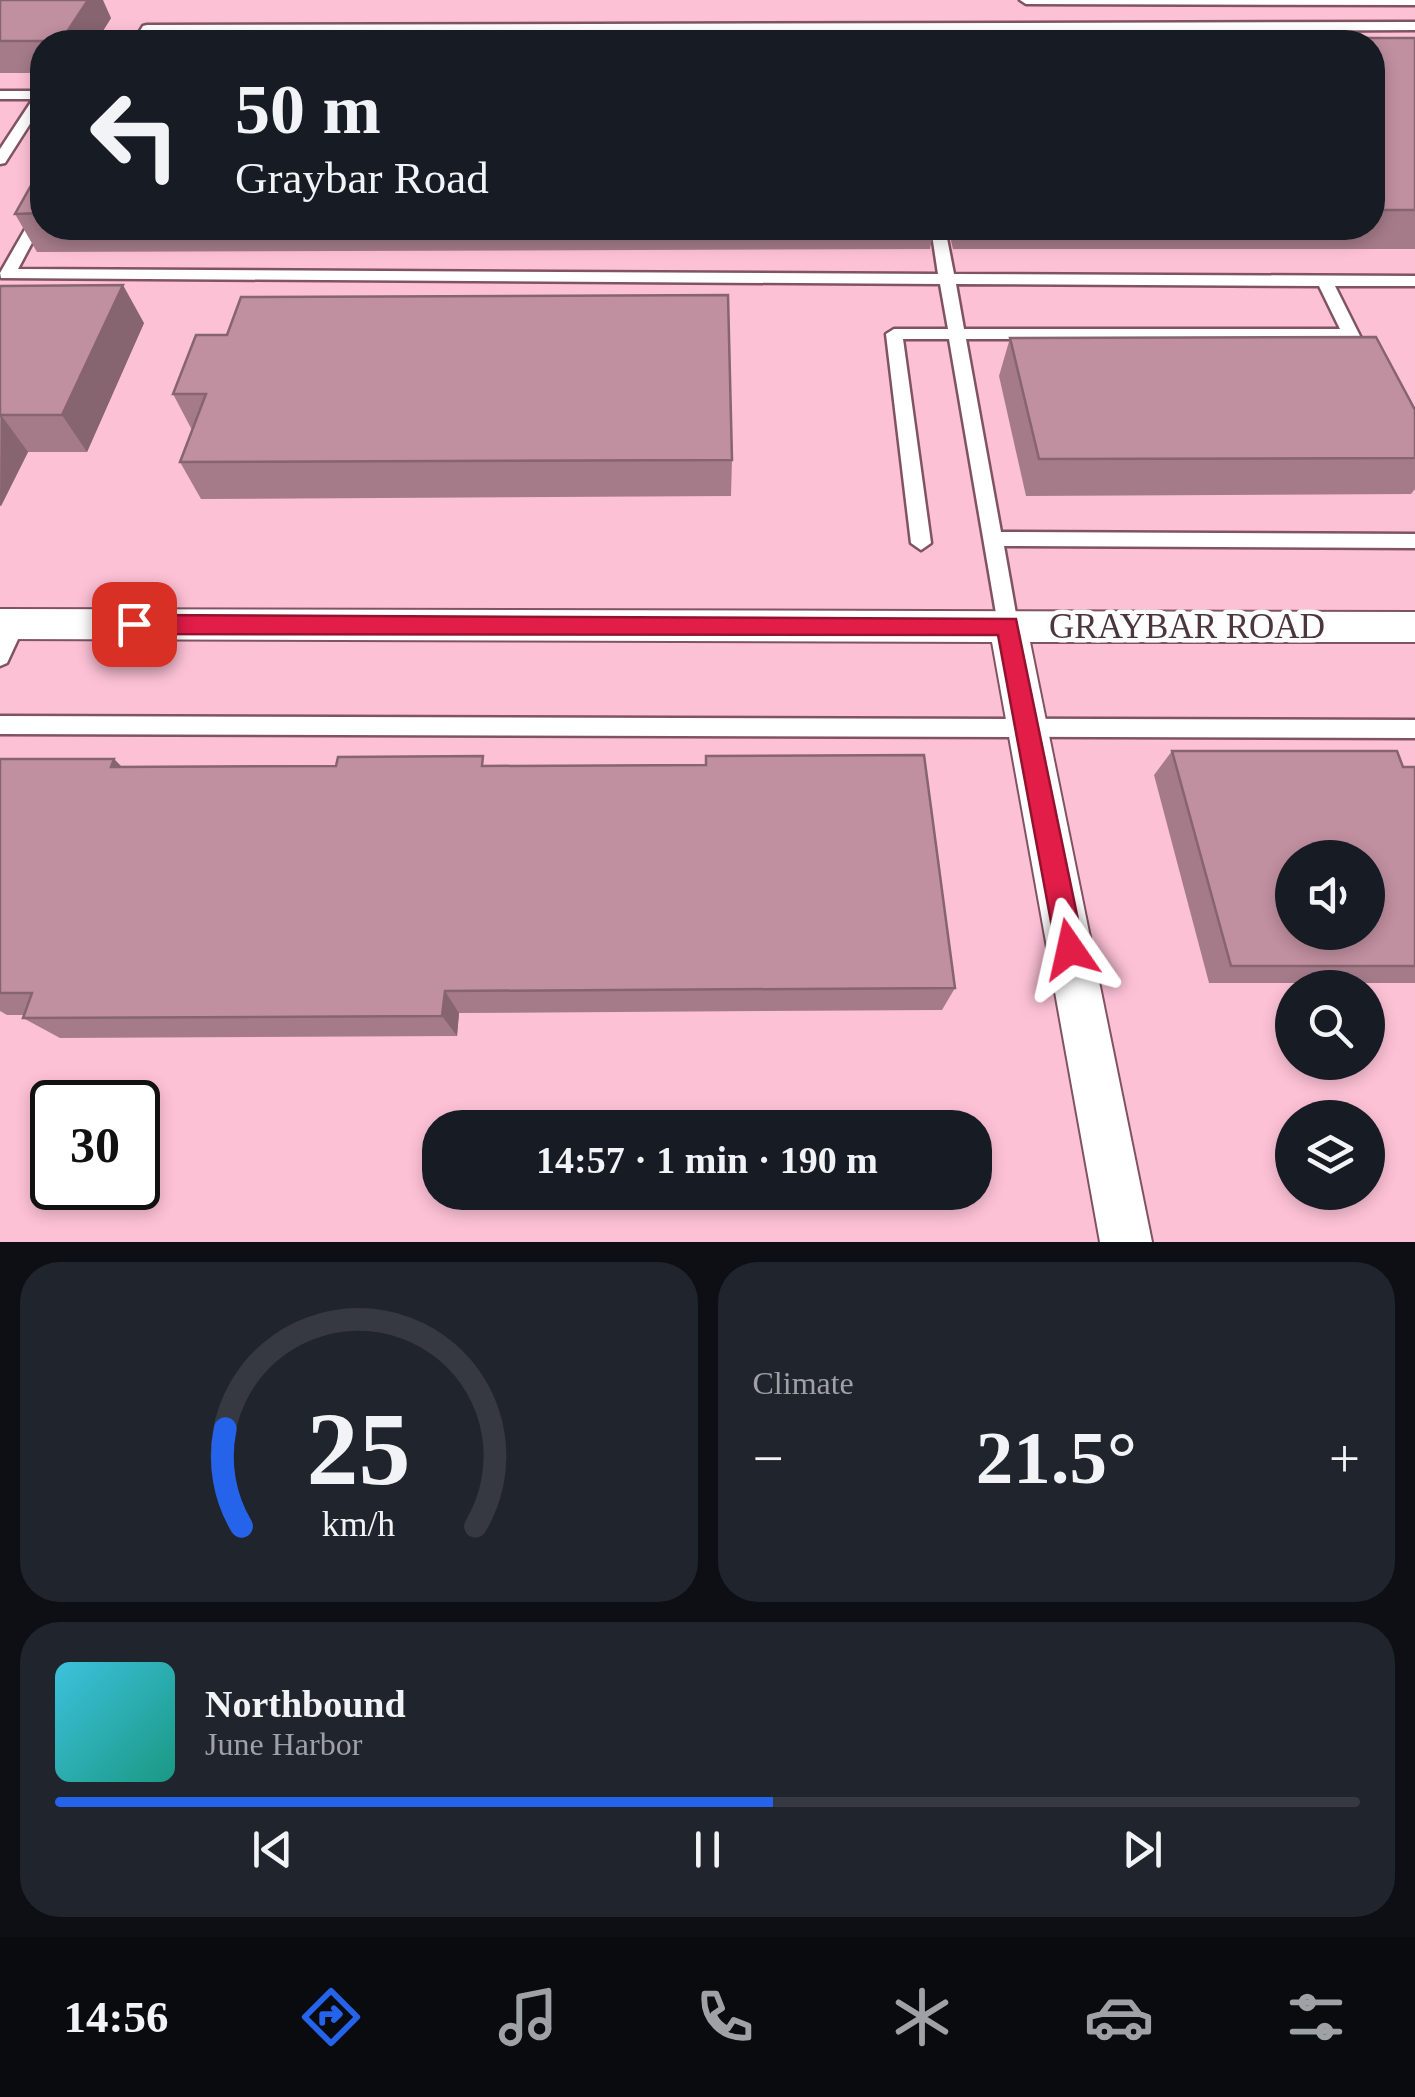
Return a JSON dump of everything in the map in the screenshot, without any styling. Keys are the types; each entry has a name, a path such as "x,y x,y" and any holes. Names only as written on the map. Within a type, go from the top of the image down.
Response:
{"street":[{"name":"GRAYBAR ROAD","path":"5,635 1008,625 1415,627"},
{"path":"1008,625 1126,1242"}],"lane":[{"path":"1026,0 1415,0"},
{"path":"1211,30 1415,26"},
{"path":"0,94 30,95"},
{"path":"0,160 30,114"},
{"path":"30,233 7,274 1415,280"},
{"path":"940,240 1008,625"},
{"path":"1324,280 1367,366"},
{"path":"921,543 894,334 1350,334"},
{"path":"992,539 1415,541"},
{"path":"0,726 1415,728"}],"shaded area":[{"path":"0,0 1415,0 1415,1242 0,1242"}],"building":[{"path":"0,0 88,0 68,30 30,30 30,41 0,41"},
{"path":"1385,38 1415,38 1415,210 1385,210"},
{"path":"30,187 30,213 15,214"},
{"path":"123,285 62,415 0,416 0,286"},
{"path":"728,295 732,460 180,462 206,394 173,394 196,335 227,335 241,297"},
{"path":"1376,337 1415,410 1415,458 1039,459 1010,338"},
{"path":"1172,751 1397,751 1403,767 1415,767 1415,966 1231,966"},
{"path":"924,755 955,988 445,991 442,1016 23,1018 32,993 0,993 0,759 114,759 111,767 336,766 338,757 483,756 482,766 706,765 706,756"}],"route":[{"path":"134,624 1008,625 1070,949"}]}
